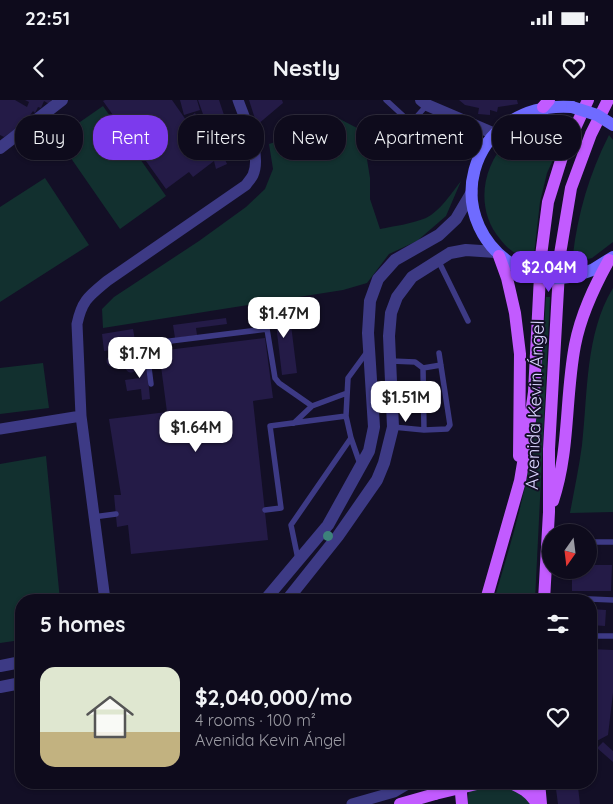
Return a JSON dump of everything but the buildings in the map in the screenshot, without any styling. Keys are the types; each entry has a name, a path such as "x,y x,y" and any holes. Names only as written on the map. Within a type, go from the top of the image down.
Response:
{"main road":[{"name":"Avenida Kevin Ángel","path":"488,594 520,481 534,392 541,256 548,202 563,154 588,100"},
{"name":"Avenida Kevin Ángel","path":"549,524 549,449 555,327 560,254 566,208 585,150 608,100"},
{"path":"521,115 546,104 572,107 596,115 613,125"},
{"path":"492,138 478,161 473,176 472,192 473,209 478,225 498,254 512,266 538,277 551,279 575,276 592,270 611,258"},
{"path":"498,254 507,278 515,313 520,354 518,441 520,481"},
{"path":"549,512 561,471 575,345 592,291 611,258"},
{"name":"Avenida Kevin Ángel","path":"544,594 546,579"},
{"path":"400,804 456,789"},
{"path":"461,789 463,804"},
{"path":"463,804 464,789"},
{"path":"523,789 537,804"},
{"path":"540,789 541,804"}],"street":[{"path":"0,148 62,100"},
{"path":"104,594 81,416 77,324 80,310 86,300 107,281 246,185 253,175 256,160 251,135 238,100"},
{"path":"424,102 453,115"},
{"path":"482,141 485,147"},
{"path":"270,594 328,525 369,451 374,427 368,333 370,300 378,279 395,260 439,235 456,219 472,192"},
{"path":"292,594 338,536 377,480 384,463 393,427 389,336 391,313 397,297 412,277 450,253 466,250 498,254"},
{"path":"0,430 81,416"},
{"path":"0,666 15,663"},
{"path":"0,687 15,684"},
{"path":"352,804 399,789"}],"lane":[{"path":"386,100 402,115"},
{"path":"416,115 424,102"},
{"path":"438,260 468,321"},
{"path":"150,384 146,344 267,329 275,378 279,383 312,406"},
{"path":"361,466 351,438 346,416 348,378 370,348"},
{"path":"393,427 424,430 447,429 450,425 439,353"},
{"path":"391,361 415,362 423,368 441,365"},
{"path":"423,368 424,430"},
{"path":"294,423 312,406 347,393"},
{"path":"264,510 281,508 270,426 346,416"},
{"path":"298,561 291,525 351,438"},
{"path":"93,517 116,514"},
{"path":"598,542 613,542"},
{"path":"597,598 613,600"},
{"path":"597,636 613,636"}],"green space":[{"path":"103,106 109,115 93,115 93,160 141,160 166,196 120,229 72,160 83,160 83,120"},
{"path":"346,122 356,127 356,160 367,160 370,178 370,199 380,229 426,218 441,207 461,181 446,216 417,241 389,254 367,283 343,290 103,328 102,309 114,297 199,241 246,207 265,189 273,169 269,144 274,142 274,160 346,160"},
{"path":"609,135 613,140 613,242 592,258 572,263 584,197"},
{"path":"494,160 553,160 547,173 540,202 533,264 507,247 492,227 487,215 485,188"},
{"path":"45,178 89,245 0,302 0,207"},
{"path":"613,288 613,512 570,513 582,445 592,344 604,306"},
{"path":"546,297 550,297 535,594 496,594 525,486 539,392"},
{"path":"43,363 49,408 0,414 0,368"},
{"path":"46,456 59,594 15,594 15,641 0,643 0,464"},
{"path":"515,789 532,804 467,804 469,790"}]}
